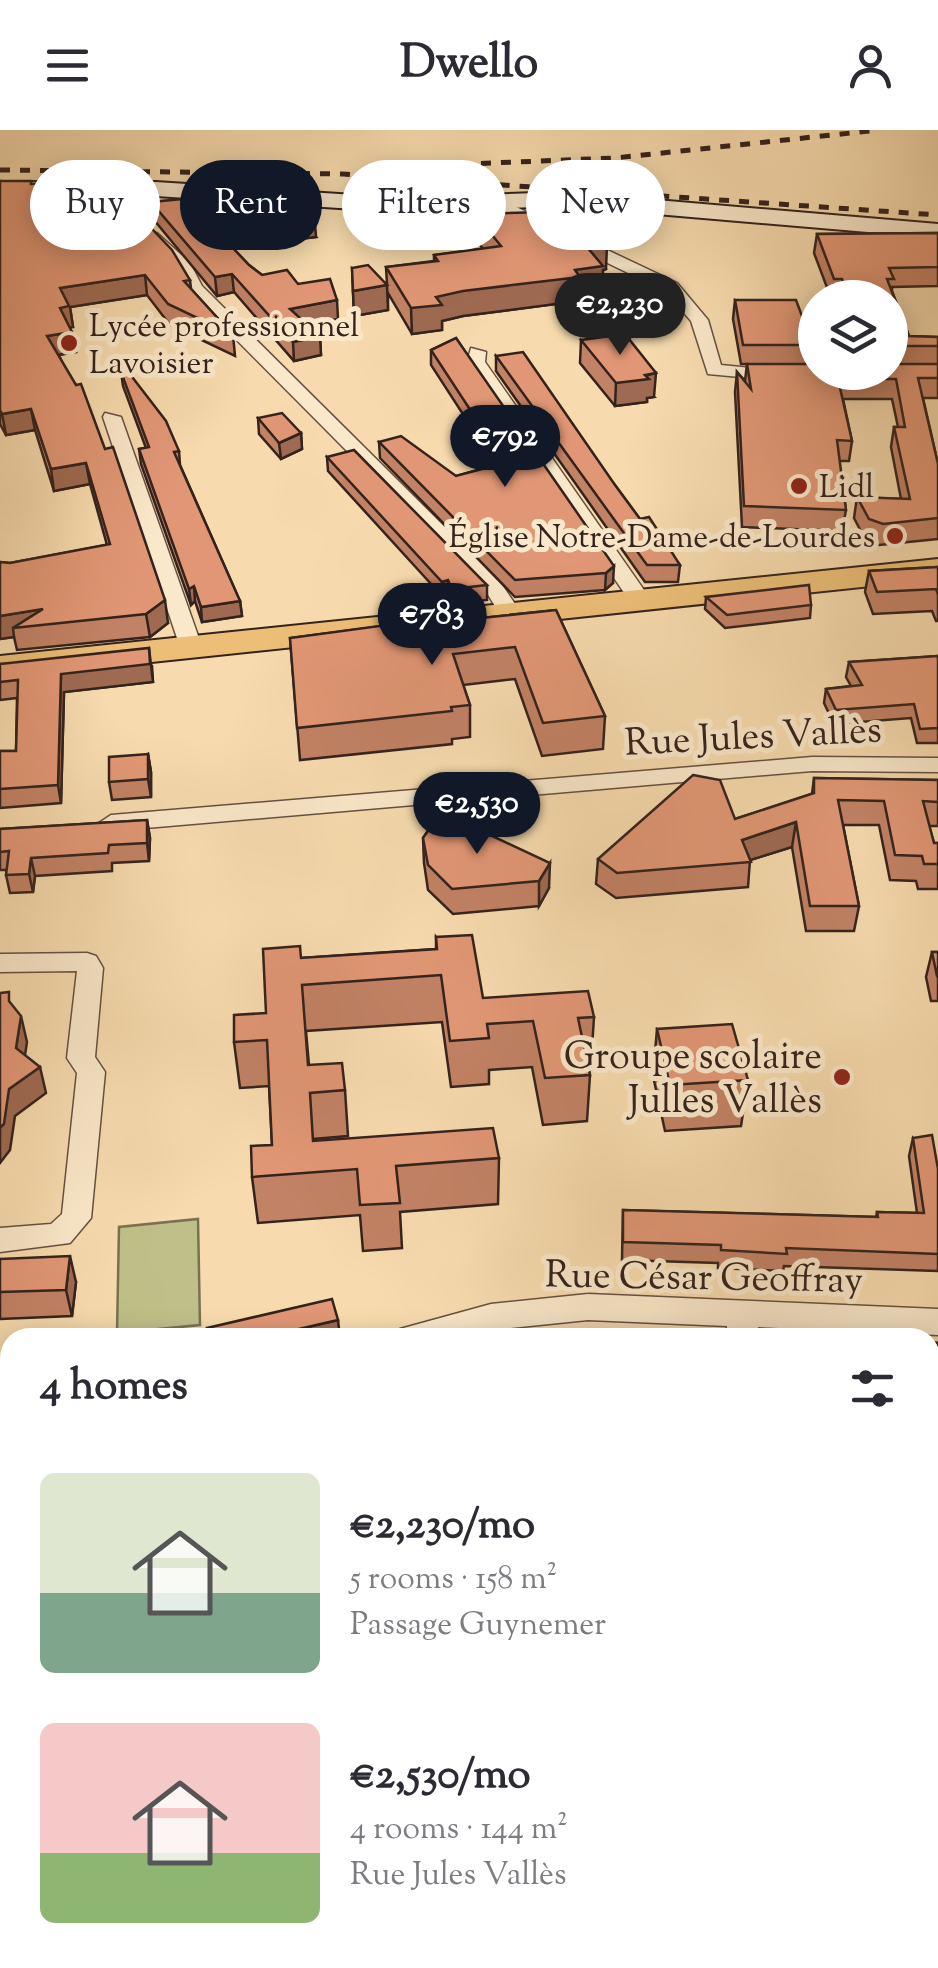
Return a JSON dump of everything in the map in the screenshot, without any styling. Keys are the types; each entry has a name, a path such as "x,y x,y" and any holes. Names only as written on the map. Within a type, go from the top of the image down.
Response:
{"main road":[{"path":"0,189 30,189"},
{"path":"160,191 342,202"},
{"path":"506,200 563,198 938,231"},
{"path":"0,666 938,569"}],"street":[{"path":"506,208 671,286 699,320 714,370 733,375 795,376"},
{"path":"160,241 184,266 195,288 494,586 511,614"},
{"path":"476,352 476,362 640,600"},
{"path":"112,417 191,647"},
{"name":"Rue Jules Vallès","path":"77,826 812,764 938,765"},
{"path":"0,963 86,962 90,968 81,1058 91,1072 76,1218 60,1235 0,1240"},
{"name":"Rue César Geoffray","path":"452,1328 492,1318 588,1307 742,1325 938,1322"}],"green space":[{"path":"198,1219 200,1325 117,1328 119,1227"}],"building":[{"path":"0,181 30,181 30,250 160,250 160,237 190,280 184,281 233,335 168,304 145,275 60,288 69,306 60,308 72,332 47,336 76,385 81,384 105,449 113,447 165,600 146,614 13,628 43,609 0,616 0,562 110,544 86,463 51,469 31,409 2,414"},
{"path":"180,199 180,236 160,213 160,201"},
{"path":"506,213 526,213 526,250 590,250 603,266 575,270 580,277 463,291 436,297 442,305 411,308 386,267 438,261 434,255 506,250"},
{"path":"938,233 938,267 889,268 894,279 887,280 834,279 817,234"},
{"path":"192,250 235,250 262,275 287,270 298,284 330,279 337,300 290,309 320,336 293,342 232,274 215,277"},
{"path":"368,265 387,285 353,291 352,268"},
{"path":"735,300 796,300 798,345 743,345"},
{"path":"908,333 938,337 938,346 908,346"},
{"path":"625,334 656,373 645,375 649,379 616,383 581,340"},
{"path":"456,338 614,566 606,573 515,580 379,442 401,436 456,476 505,463 431,350"},
{"path":"523,352 640,519 649,517 680,565 647,565 496,356"},
{"path":"747,364 798,364 798,390 840,390 852,441 837,440 846,510 744,506 737,372 751,389"},
{"path":"908,364 938,364 938,378 918,378 938,464 938,518 883,524 869,519 857,497 910,499 894,427 905,427 898,390 908,390"},
{"path":"126,369 166,421 179,451 174,452 240,601 201,607 194,586 189,589 139,449 149,447 121,372"},
{"path":"282,413 301,433 279,443 258,418"},
{"path":"354,450 487,585 452,589 448,580 442,582 327,457"},
{"path":"938,567 938,594 936,589 877,592 869,571"},
{"path":"809,585 811,605 727,615 706,597"},
{"path":"449,608 453,621 556,610 605,716 543,723 515,647 453,654 470,705 451,707 452,711 297,728 290,638 402,623 399,612"},
{"path":"149,648 150,664 61,674 58,785 0,789 0,751 16,751 18,680 0,682 0,664"},
{"path":"938,656 938,728 920,729 914,704 836,710 826,689 862,685 849,662"},
{"path":"148,754 148,779 109,782 109,757"},
{"path":"693,775 720,780 735,819 814,793 814,778 938,780 938,802 923,801 934,843 938,843 938,864 924,864 922,856 895,855 884,801 838,800 859,906 810,906 796,822 742,840 751,862 617,873 598,859"},
{"path":"441,812 550,863 539,881 452,889 428,865 423,838"},
{"path":"147,820 147,843 109,845 108,853 31,858 29,874 6,875 9,851 0,852 0,829"},
{"path":"472,935 483,998 588,991 594,1017 578,1018 590,1075 545,1078 533,1021 487,1024 489,1038 450,1041 441,975 302,985 308,1065 342,1063 345,1090 310,1093 313,1141 493,1128 499,1158 396,1166 400,1203 360,1205 357,1169 252,1177 251,1146 272,1145 267,1040 234,1042 234,1015 266,1013 263,949 300,946 301,958 437,949 436,937"},
{"path":"932,952 938,952 938,976 937,976"},
{"path":"9,992 9,1001 21,1016 16,1048 40,1067 9,1089 0,1128 0,993"},
{"path":"732,1024 748,1080 670,1085 657,1029"},
{"path":"932,1135 938,1169 938,1254 786,1248 787,1254 721,1250 721,1245 623,1242 623,1210 878,1217 877,1212 924,1213 913,1138"},
{"path":"70,1256 66,1290 0,1292 0,1259"},
{"path":"332,1299 338,1320 303,1328 207,1328"}],"railway":[{"path":"506,162 615,158 879,130"},
{"path":"0,170 343,174 938,215"}],"place":[{"name":"Lycée professionnel Lavoisier","path":"69,343"},
{"name":"Lidl","path":"799,486"},
{"name":"Église Notre-Dame-de-Lourdes","path":"895,536"},
{"name":"Groupe scolaire Julles Vallès","path":"842,1077"}]}
